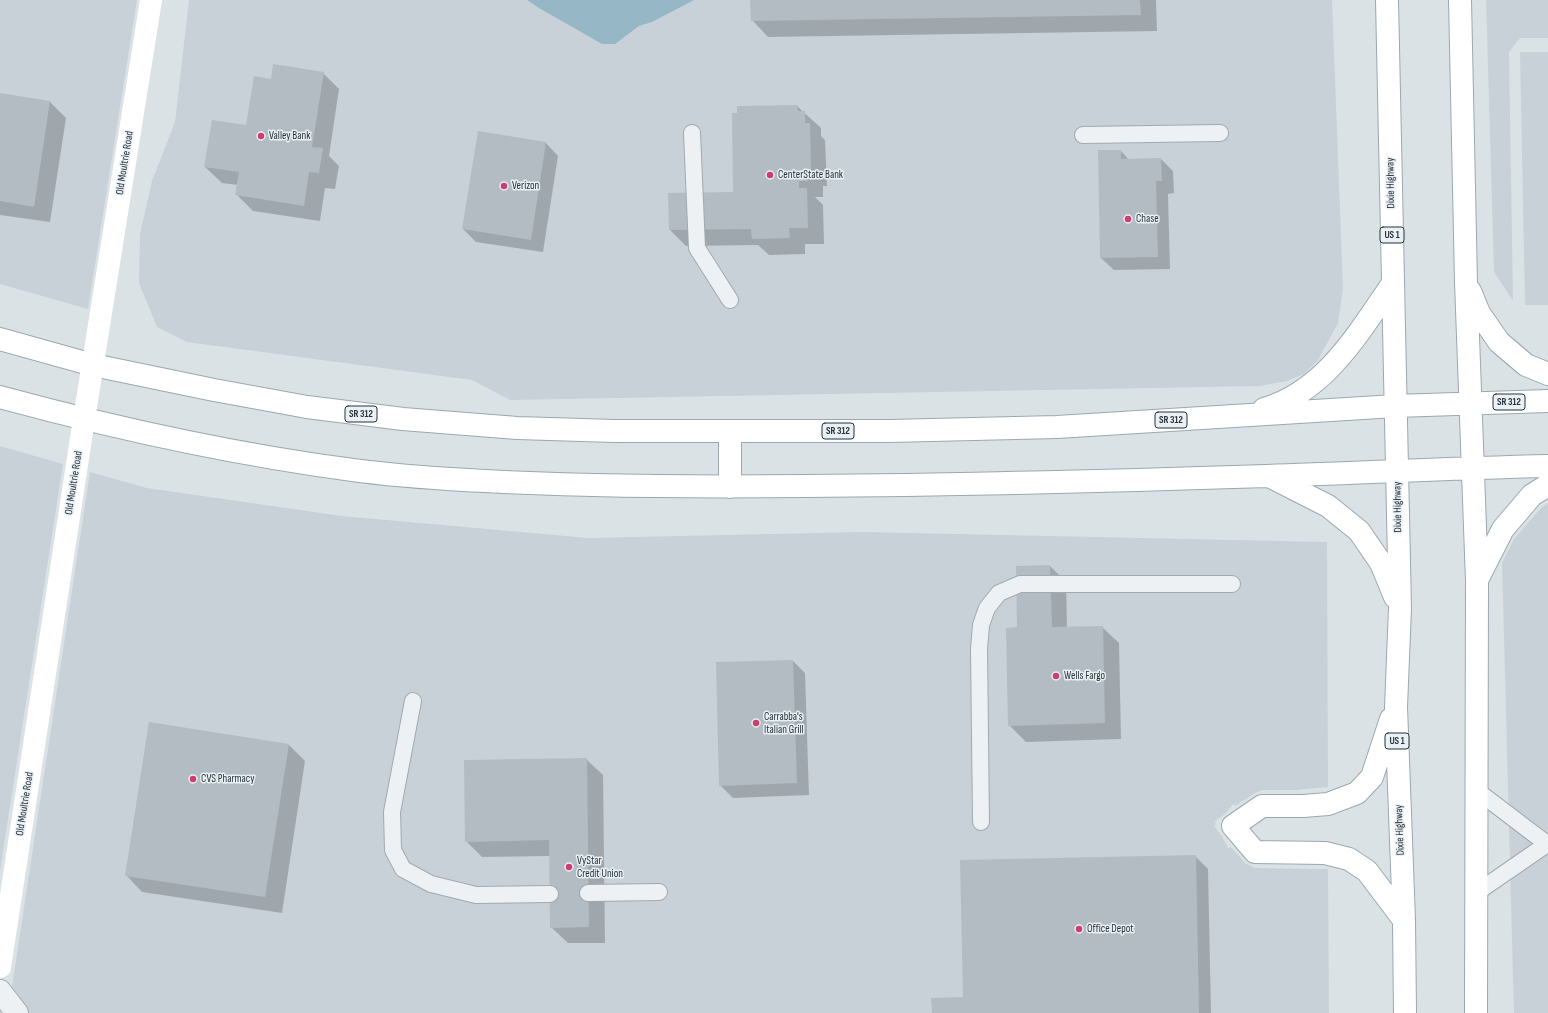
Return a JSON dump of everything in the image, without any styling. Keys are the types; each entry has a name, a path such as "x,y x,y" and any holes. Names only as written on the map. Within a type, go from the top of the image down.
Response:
{"main road":[{"name":"Old Moultrie Road","path":"0,967 84,419 151,0"},
{"name":"Dixie Highway","path":"1387,0 1400,608 1396,708 1404,920 1405,1013"},
{"path":"1460,0 1466,282 1477,581 1476,1013"},
{"path":"1466,282 1479,313 1499,342 1526,365 1548,374"},
{"path":"1240,415 1271,407 1303,391 1330,368 1345,352 1393,283"},
{"name":"SR 312","path":"0,339 93,365 214,390 307,407 403,419 524,428 614,431 890,431 1058,427 1395,406 1548,401"},
{"path":"0,397 84,419 228,450 362,471 448,479 564,486 730,487 978,484 1268,476 1473,467 1548,466"},
{"path":"730,431 730,487"},
{"path":"1268,476 1328,506 1359,531 1381,562 1400,608"},
{"path":"1477,581 1503,529 1532,496 1548,485"},
{"path":"1396,708 1372,777 1357,793 1328,804 1303,806 1262,806 1233,826 1255,852 1325,853 1349,859 1367,871 1404,920"}],"street":[{"path":"0,991 17,1013"}],"lane":[{"path":"692,133 697,248 730,300"},
{"path":"1083,134 1220,133"},
{"path":"981,822 979,649 981,625 985,613 987,608 999,593 1020,584 1232,584"},
{"path":"413,701 392,812 393,850 403,870 431,884 476,895 550,894"},
{"path":"1476,790 1547,844 1476,893"},
{"path":"588,893 659,892"}],"shaded area":[{"path":"0,0 137,0 88,309 0,284"},
{"path":"189,0 1332,0 1343,289 1338,323 1318,360 1304,374 1287,381 1260,386 510,400 472,380 187,342 157,327 139,283 140,234 152,181 175,122"},
{"path":"1486,0 1548,0 1548,38 1520,38 1509,52 1513,301 1494,272"},
{"path":"1520,52 1548,52 1548,305 1525,305"},
{"path":"0,446 63,464 0,871"},
{"path":"90,472 147,488 342,516 588,538 863,532 1327,542 1328,787 1296,790 1262,790 1235,806 1233,804 1225,814 1215,821 1216,824 1214,826 1222,836 1228,848 1231,847 1245,863 1255,868 1328,869 1329,1013 8,1013"},
{"path":"1548,503 1548,1013 1514,1013 1502,563 1514,539 1541,508"}],"water":[{"path":"527,0 694,0 652,22 639,26 615,44 602,44"}],"building":[{"path":"750,0 1140,0 1141,15 751,21"},
{"name":"Valley Bank","path":"273,64 324,72 312,147 323,148 319,173 309,172 304,206 235,195 239,172 204,167 212,120 246,125 254,76 271,79"},
{"path":"0,93 50,101 34,207 0,201"},
{"name":"CenterState Bank","path":"797,105 798,111 805,111 805,123 810,123 811,170 807,170 808,181 799,181 799,188 807,188 808,228 789,228 790,238 752,239 751,229 669,230 668,193 733,192 732,113 737,113 737,106"},
{"name":"Verizon","path":"478,131 546,142 531,240 462,229"},
{"name":"Chase","path":"1098,150 1121,150 1121,159 1161,158 1162,181 1156,181 1158,257 1100,258"},
{"name":"Wells Fargo","path":"1050,565 1052,627 1103,626 1105,723 1008,726 1006,628 1017,627 1016,566"},
{"name":"Carrabba's Italian Grill","path":"793,660 797,783 719,786 716,662"},
{"name":"CVS Pharmacy","path":"149,722 289,744 265,897 125,876"},
{"name":"VyStar Credit Union","path":"587,758 589,927 550,928 549,840 465,842 464,760"},
{"name":"Office Depot","path":"1196,855 1199,1013 932,1013 931,998 963,997 960,860"}],"place":[{"name":"Valley Bank","path":"261,136"},
{"name":"CenterState Bank","path":"770,175"},
{"name":"Verizon","path":"504,186"},
{"name":"Chase","path":"1128,219"},
{"name":"Wells Fargo","path":"1056,676"},
{"name":"Carrabba's Italian Grill","path":"756,723"},
{"name":"CVS Pharmacy","path":"193,779"},
{"name":"VyStar Credit Union","path":"569,867"},
{"name":"Office Depot","path":"1079,929"}]}
